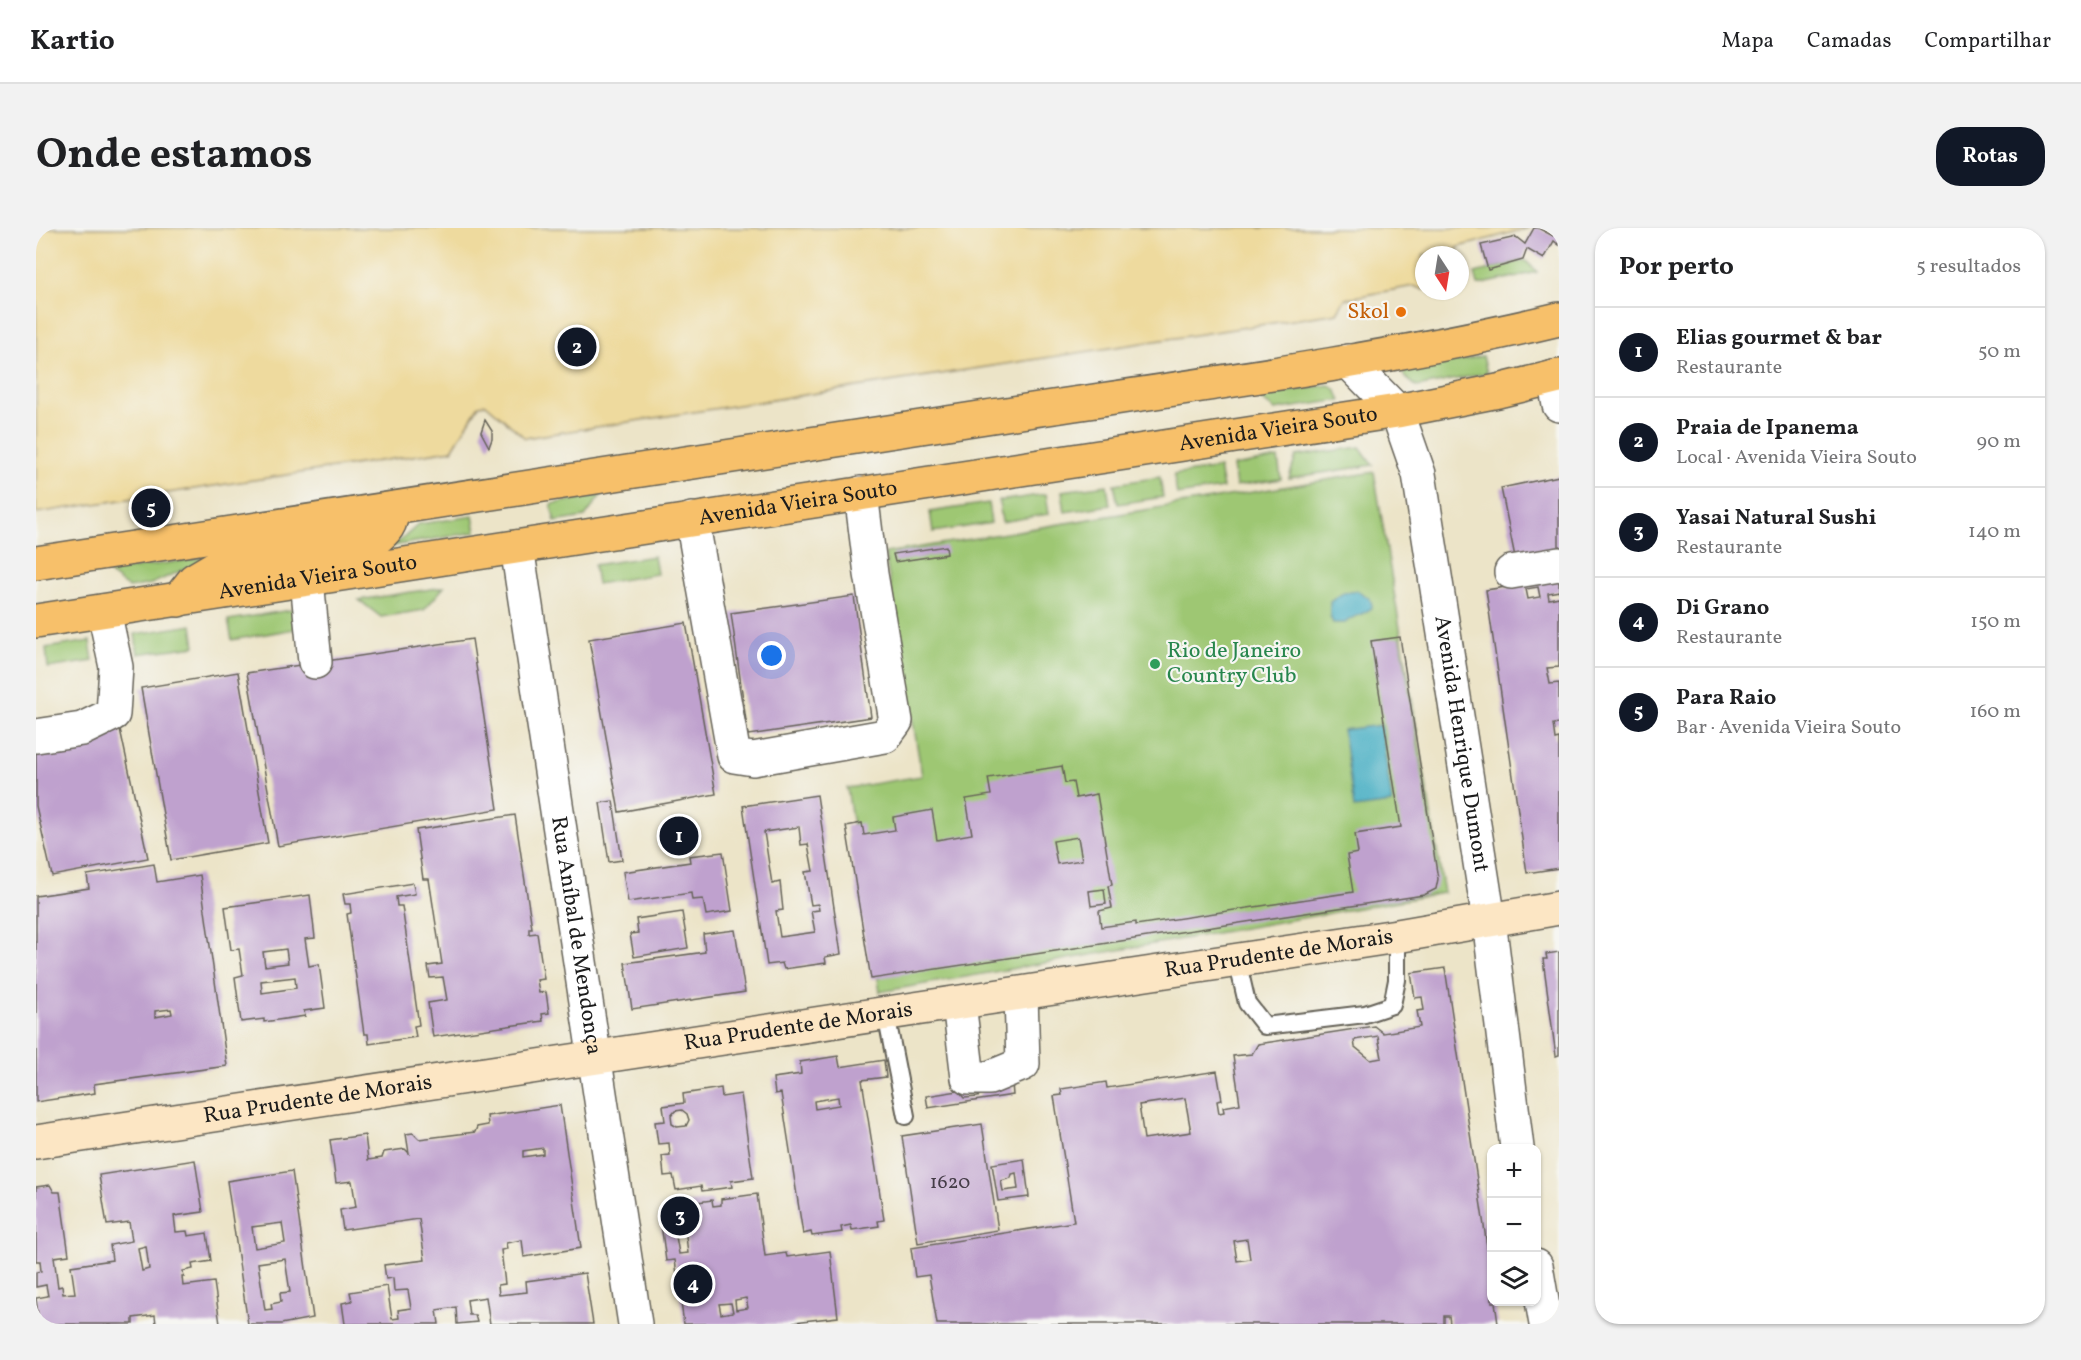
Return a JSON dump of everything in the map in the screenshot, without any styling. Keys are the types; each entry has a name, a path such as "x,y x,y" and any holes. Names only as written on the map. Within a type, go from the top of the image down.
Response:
{"highway":[{"path":"36,563 1348,361 1485,337 1559,319"},
{"name":"Avenida Vieira Souto","path":"36,621 1397,411 1498,391 1557,386"},
{"path":"178,600 194,580 216,567 374,540 385,532 392,521 392,509"}],"main road":[{"name":"Rua Prudente de Morais","path":"36,1142 1021,994 1397,936 1559,908"}],"street":[{"name":"Avenida Henrique Dumont","path":"1348,361 1397,411 1419,474 1489,920 1515,1144"},
{"path":"698,518 734,756 753,759 885,736 896,721 871,574 861,493"},
{"name":"Rua Aníbal de Mendonça","path":"517,547 635,1324"},
{"path":"1511,572 1559,564"},
{"path":"307,580 315,662"},
{"path":"36,736 82,729 113,714 116,667 104,611"},
{"path":"960,1003 968,1078 989,1077 1023,1064 1021,994"},
{"path":"1541,1295 1546,1324"}],"lane":[{"path":"698,518 722,624"},
{"path":"1237,960 1247,1004 1265,1026 1365,1014 1392,1005 1397,980 1397,936"},
{"path":"886,1014 906,1116"}],"green space":[{"path":"1525,260 1537,272 1478,285 1475,273"},
{"path":"1483,356 1487,373 1417,387 1404,376 1403,372"},
{"path":"1329,385 1336,390 1341,400 1275,410 1256,396"},
{"path":"1360,447 1373,465 1289,478 1296,456"},
{"path":"1278,458 1281,479 1236,486 1233,466"},
{"path":"1219,468 1223,488 1177,495 1174,475"},
{"name":"Rio de Janeiro Country Club","path":"1374,472 1444,893 880,992 847,788 922,776 885,553"},
{"path":"1160,477 1163,497 1118,504 1114,484"},
{"path":"1107,485 1110,505 1065,512 1062,491"},
{"path":"1046,494 1049,514 1002,522 999,501"},
{"path":"601,495 585,517 555,522 551,504"},
{"path":"988,503 991,523 933,532 930,512"},
{"path":"473,516 476,532 386,547 401,540 419,524"},
{"path":"654,556 657,574 597,584 594,565"},
{"path":"207,557 208,559 151,584 129,588 107,572"},
{"path":"444,587 424,610 381,617 359,600"},
{"path":"303,608 306,627 232,640 228,620"},
{"path":"192,625 195,646 138,654 135,634"},
{"path":"90,641 93,661 48,668 46,648"}],"sand":[{"path":"36,228 1529,228 1463,246 1415,246 1415,286 1345,299 1337,313 525,438 486,404 479,405 452,450 36,513"}],"water":[{"path":"1358,591 1366,595 1372,607 1345,623 1333,623 1330,616 1330,602 1343,593"},
{"path":"1381,725 1392,803 1354,808 1343,730"}],"building":[{"path":"1534,228 1553,236 1556,228 1559,228 1559,245 1554,241 1544,259 1527,249 1523,260 1488,270 1481,245 1516,237 1525,244"},
{"path":"485,420 492,431 489,447 481,432"},
{"path":"1559,476 1559,553 1516,562 1501,488"},
{"path":"946,546 947,554 895,562 893,554"},
{"path":"1559,579 1559,591 1548,593 1549,599 1559,597 1559,667 1547,668 1550,684 1559,683 1559,723 1553,724 1555,739 1559,738 1559,868 1527,873 1486,590","holes":["1538,587 1540,597 1528,599 1526,589"]},
{"path":"854,596 871,717 748,735 731,613"},
{"path":"686,623 716,794 619,812 589,639"},
{"path":"1400,637 1438,879 1436,889 1424,895 871,979 846,826 862,823 864,835 895,830 893,817 932,810 937,840 972,834 966,799 991,795 988,778 1062,766 1065,783 1073,782 1076,798 1097,794 1112,885 1108,886 1112,908 1099,911 1101,927 1136,922 1136,925 1353,892 1347,855 1358,853 1355,834 1401,827 1371,641","holes":["1078,837 1082,860 1057,864 1053,841","1104,889 1106,904 1091,906 1089,891"]},
{"path":"472,639 498,809 278,846 247,673"},
{"path":"238,672 268,843 171,860 141,688"},
{"path":"120,729 148,858 52,876 36,806 36,744"},
{"path":"817,795 841,954 825,957 826,963 784,969 782,963 767,965 743,806","holes":["799,827 801,845 808,844 813,871 805,872 811,905 818,904 819,910 811,911 815,932 780,937 776,911 783,910 780,882 772,884 764,832"]},
{"path":"613,801 622,860 609,862 600,803"},
{"path":"515,815 532,928 529,928 529,934 537,933 544,979 537,980 539,993 546,992 549,1013 542,1014 543,1021 433,1037 428,1003 447,1000 443,977 430,978 428,966 442,964 429,879 423,879 416,830"},
{"path":"723,852 732,911 706,915 703,899 692,900 691,893 628,902 623,872 690,862 689,856"},
{"path":"154,864 157,882 200,875 227,1066 94,1084 95,1093 36,1102 36,896 89,888 87,875","holes":["171,1009 172,1014 155,1017 155,1011"]},
{"path":"413,883 415,894 396,897 397,906 402,906 419,1025 414,1026 416,1037 369,1044 368,1034 364,1034 347,914 351,913 350,904 345,904 343,894"},
{"path":"310,895 315,938 305,939 309,966 319,964 325,1008 304,1011 305,1016 264,1022 264,1019 241,1022 235,977 243,975 239,949 231,950 225,907","holes":["286,949 288,963 265,966 263,952","295,977 296,988 262,993 261,981"]},
{"path":"682,912 688,948 634,957 630,934 638,933 636,919"},
{"path":"735,930 745,992 632,1009 625,963 705,952 703,934"},
{"path":"1559,952 1559,1055 1556,1056 1543,959 1547,959 1546,954"},
{"path":"1445,968 1487,1246 1487,1306 1496,1306 1498,1324 1450,1324 1449,1316 1444,1316 1444,1324 937,1324 929,1275 915,1277 911,1248 1074,1222 1054,1096 1062,1095 1061,1089 1106,1082 1107,1088 1217,1071 1222,1100 1217,1101 1219,1113 1224,1112 1223,1107 1240,1104 1233,1056 1252,1054 1258,1044 1374,1026 1383,1033 1420,1027 1417,1011 1424,1010 1422,997 1415,998 1411,973","holes":["1378,1036 1382,1058 1371,1060 1355,1047 1354,1040","1185,1098 1191,1132 1144,1139 1139,1105","1247,1239 1250,1259 1237,1261 1234,1241"]},
{"path":"838,1056 840,1067 884,1060 886,1077 862,1080 884,1220 878,1221 879,1226 852,1230 851,1225 841,1227 842,1232 812,1236 811,1232 803,1234 781,1093 775,1094 773,1078 801,1074 800,1062","holes":["838,1097 839,1105 815,1109 814,1101"]},
{"path":"1012,1083 1013,1095 928,1108 926,1096 958,1091 964,1098 978,1097 984,1087"},
{"path":"721,1088 722,1097 741,1094 753,1178 731,1181 732,1187 702,1191 701,1186 676,1190 673,1175 664,1176 662,1156 670,1155 669,1143 658,1144 655,1122 665,1121 663,1106 684,1103 683,1094","holes":["682,1110 687,1114 689,1120 686,1126 677,1127 672,1124 671,1116 675,1111"]},
{"path":"560,1105 581,1248 524,1257 522,1240 506,1243 507,1249 501,1250 505,1284 498,1285 499,1295 527,1292 526,1281 585,1273 593,1324 490,1324 486,1297 467,1300 469,1315 475,1315 477,1322 457,1324 456,1307 437,1310 439,1324 345,1324 342,1303 352,1301 350,1292 387,1286 392,1319 399,1318 398,1310 411,1308 408,1290 394,1291 393,1278 386,1279 384,1265 425,1260 419,1219 343,1230 340,1210 356,1207 352,1181 336,1183 330,1140 365,1135 368,1160 382,1158 384,1152 405,1149 409,1153 406,1134 413,1133 419,1139 475,1132 477,1127 488,1125 487,1116","holes":["543,1148 543,1154 523,1157 523,1151"]},
{"path":"982,1124 998,1230 918,1243 902,1136"},
{"path":"1024,1159 1029,1197 998,1201 992,1164","holes":["1016,1173 1018,1189 1003,1191 1001,1181 1011,1178 1012,1174"]},
{"path":"195,1160 203,1212 174,1216 176,1232 187,1231 188,1236 207,1233 211,1261 192,1264 193,1269 183,1271 183,1286 214,1282 220,1324 156,1324 155,1315 133,1318 133,1324 39,1324 36,1298 48,1296 46,1285 36,1287 36,1272 41,1271 40,1261 36,1261 36,1187 50,1185 54,1192 60,1192 69,1255 54,1257 58,1287 62,1286 63,1294 75,1293 71,1266 112,1260 110,1245 132,1241 129,1222 107,1225 99,1175","holes":["146,1246 149,1269 142,1271 138,1248"]},
{"path":"292,1171 313,1318 281,1324 248,1324 227,1181","holes":["282,1223 285,1243 255,1248 252,1227","285,1259 290,1292 280,1293 281,1302 271,1304 272,1309 265,1310 258,1263"]},
{"path":"757,1194 765,1256 786,1253 787,1257 830,1251 838,1317 794,1322 794,1324 684,1324 675,1260 666,1261 660,1216 669,1215 668,1206 712,1200 713,1206 721,1205 721,1199","holes":["685,1228 688,1253 679,1254 675,1230","746,1298 748,1308 736,1310 735,1300","731,1303 733,1312 721,1314 719,1304"]}],"place":[{"name":"Skol","path":"1401,312"},
{"name":"Praia de Ipanema","path":"577,347"},
{"name":"Para Raio","path":"151,508"},
{"name":"Rio de Janeiro Country Club","path":"1155,664"},
{"name":"Elias gourmet & bar","path":"679,836"},
{"name":"Yasai Natural Sushi","path":"680,1216"},
{"name":"Di Grano","path":"693,1284"}]}
